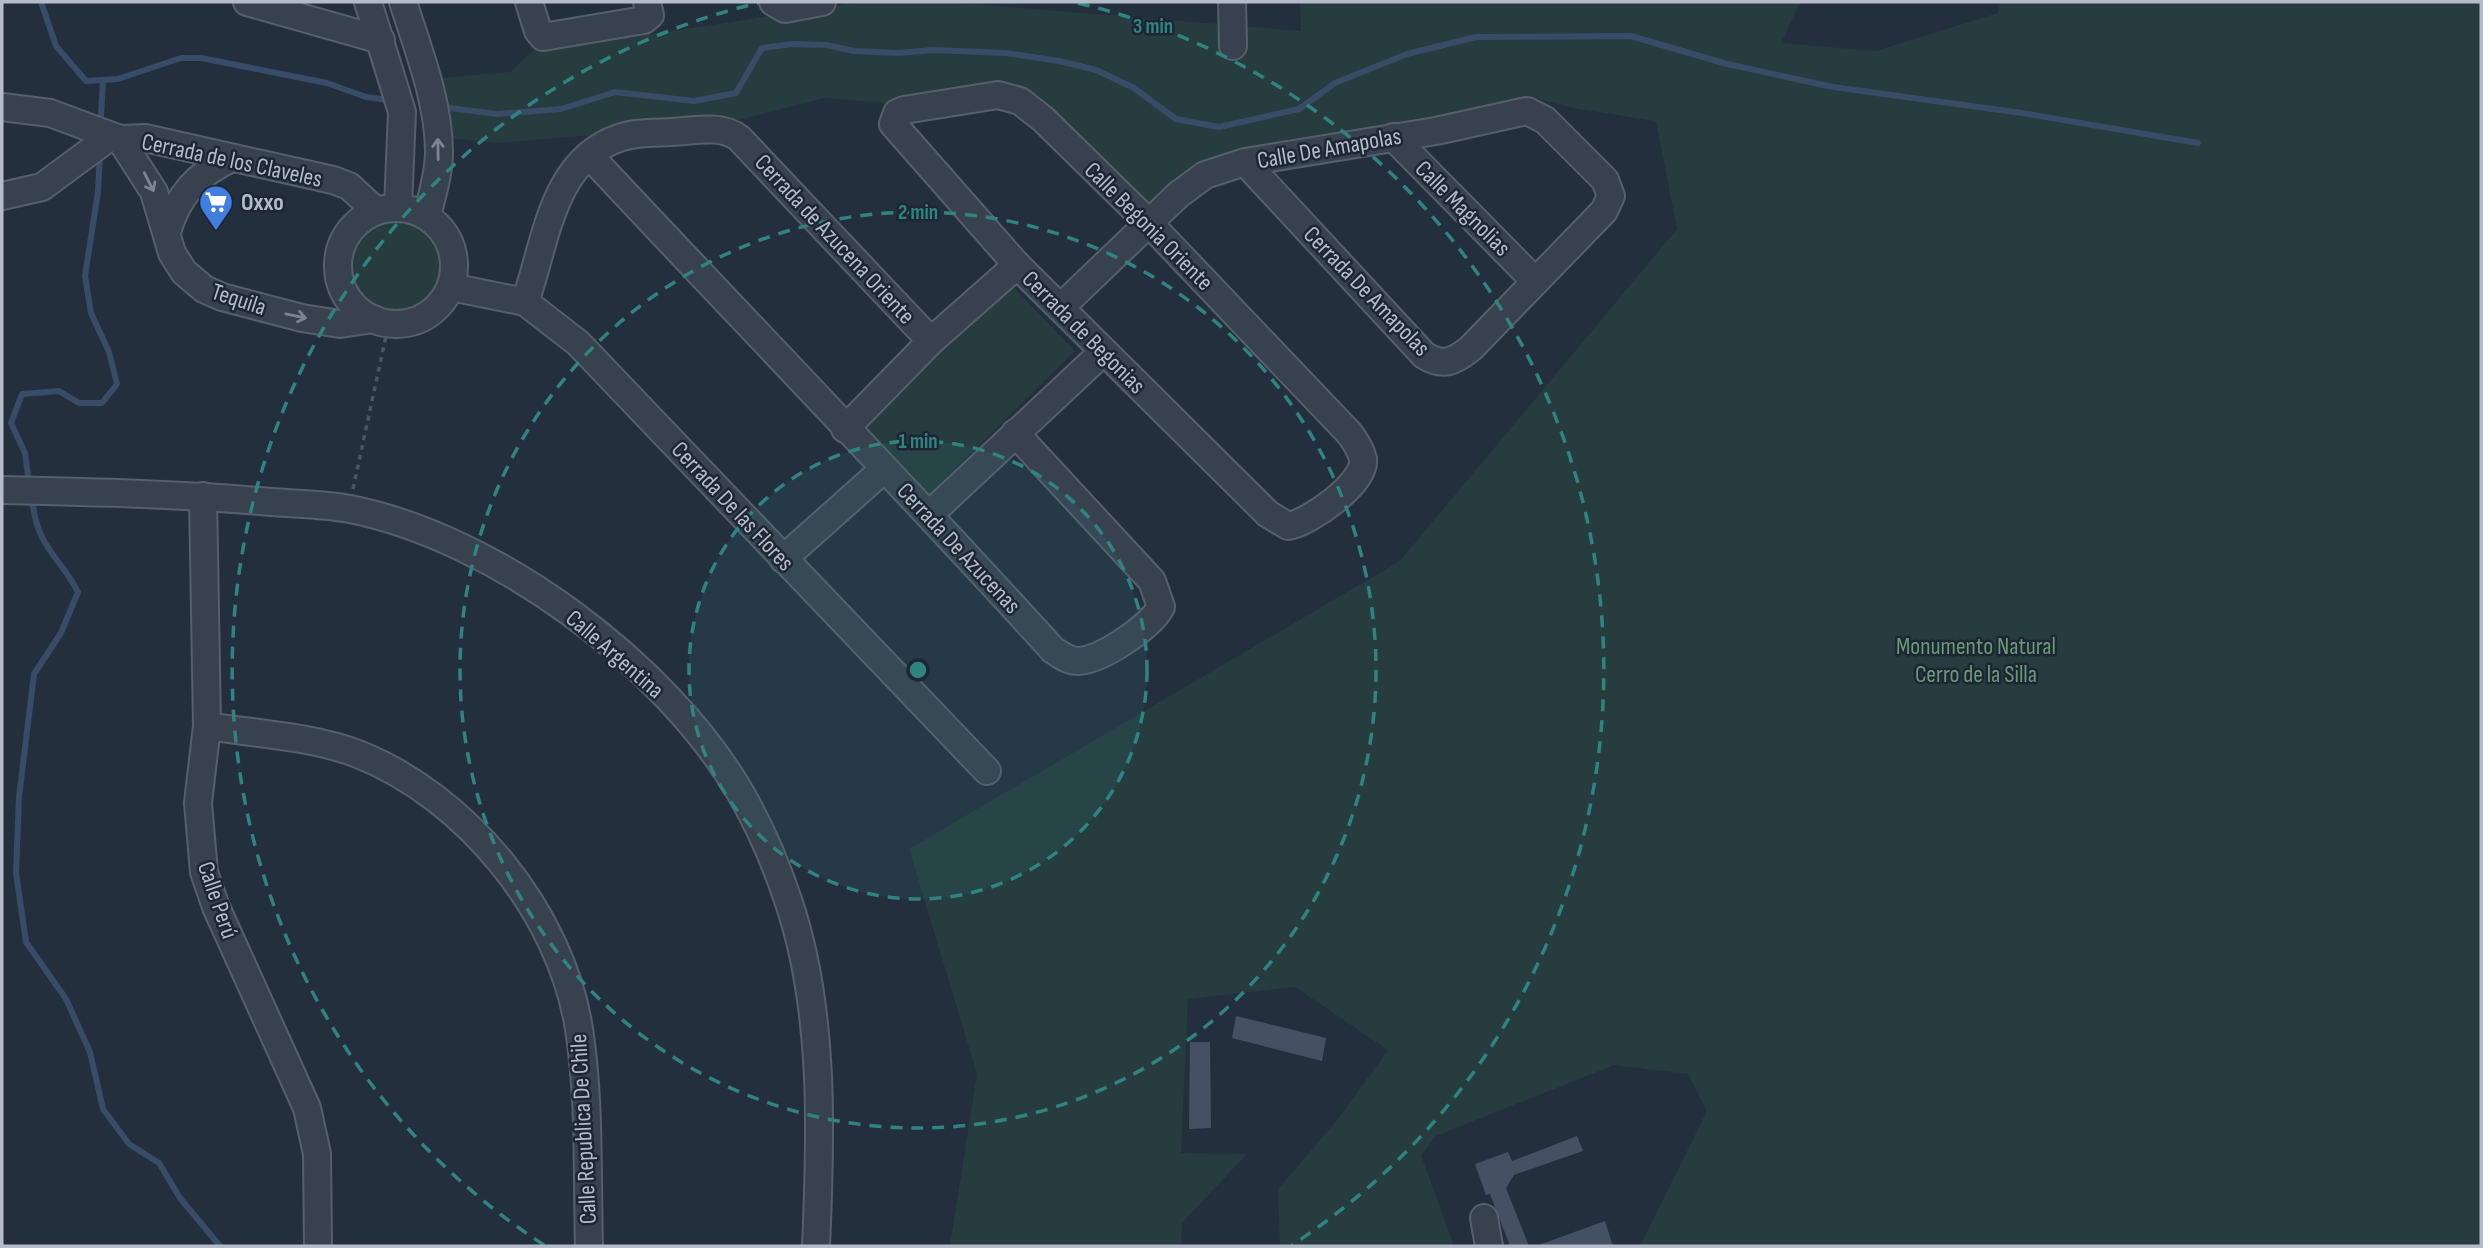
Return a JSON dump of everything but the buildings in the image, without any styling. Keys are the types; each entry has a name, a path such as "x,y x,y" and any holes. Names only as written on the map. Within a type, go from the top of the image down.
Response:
{"street":[{"path":"247,2 381,40"},
{"path":"368,2 402,112 387,209"},
{"path":"403,2 424,71 437,129 437,175 427,216"},
{"path":"529,2 538,31 543,37 644,20 650,15 647,2"},
{"path":"773,2 785,9 822,2"},
{"path":"1232,2 1233,46"},
{"name":"Calle Begonia Oriente","path":"893,124 897,113 904,110 998,95 1008,96 1037,114 1148,222 1350,434 1363,459 1356,480 1311,519 1288,527"},
{"name":"Cerrada de los Claveles","path":"2,107 50,113 115,138 145,138 349,186 387,209"},
{"name":"Calle De Amapolas","path":"1061,307 1148,222 1205,175 1245,162 1527,111 1545,120 1605,180 1611,196"},
{"name":"Cerrada de Begonias","path":"893,124 1017,265 1268,514 1288,527"},
{"name":"Cerrada de Azucena Oriente","path":"589,155 621,136 722,130 739,138 931,341"},
{"name":"Calle Magnolias","path":"1393,137 1534,280"},
{"path":"2,197 42,187 115,138"},
{"name":"Tequila","path":"115,138 154,192 172,253 184,272 204,289 222,297 340,324 381,321"},
{"path":"525,302 556,200 570,176 589,155"},
{"name":"Cerrada De Azucenas","path":"589,155 845,429 930,514 1053,650 1075,661 1087,660 1147,626 1161,607 1152,581 1015,433"},
{"path":"167,232 183,194 197,178 232,158"},
{"name":"Cerrada De Amapolas","path":"1245,162 1424,355 1447,363 1458,359 1604,211 1611,196"},
{"path":"387,209 427,216 442,230 452,247 455,267 451,287 444,300 419,320 381,321 357,309 345,293 339,274 339,254 346,236 359,221 387,209"},
{"path":"845,429 931,341 1017,265"},
{"name":"Cerrada De las Flores","path":"451,287 525,302 578,343 987,771"},
{"path":"930,514 1103,352"},
{"path":"783,559 884,469"},
{"name":"Calle Argentina","path":"2,490 203,496 349,509 450,542 484,557 551,598 609,643 665,696 712,752 740,792 789,902 806,979 821,1122 817,1246"},
{"name":"Calle Perú","path":"203,496 207,726 198,803 204,872 216,907 307,1108 317,1154 318,1246"},
{"name":"Calle Republica De Chile","path":"207,726 331,745 389,769 439,800 485,840 520,888 560,961 579,1027 586,1127 589,1246"},
{"path":"1484,1218 1489,1246"}],"path":[{"path":"349,509 381,321"}],"green space":[{"name":"Monumento Natural Cerro de la Silla","path":"861,2 949,2 1301,31 1300,2 1793,2 1800,3 1781,43 1876,51 1998,13 2000,2 2481,2 2481,1246 1640,1246 1707,1111 1688,1074 1614,1065 1436,1136 1421,1155 1454,1246 1280,1246 1278,1189 1338,1119 1388,1050 1295,987 1188,999 1181,1153 1247,1154 1182,1223 1181,1246 950,1246 977,1074 909,849 1400,561 1677,229 1656,121 1578,109 1534,98 1194,165 1149,205 1018,86 908,105 824,98 727,123 498,143 448,138 429,79 510,72 543,42 646,35"},
{"path":"391,221 413,222 438,245 439,279 431,300 423,307 396,311 377,310 365,297 352,271 354,248 361,238"},
{"path":"1006,279 1075,351 923,500 853,428"}],"waterway":[{"path":"41,2 56,46 86,81 118,79 181,58 201,58 327,83 366,97 388,100"},
{"path":"442,107 497,114 561,109 615,92 694,101 736,93 762,48 792,44 899,53 933,50 1006,53 1059,61 1096,70 1134,88 1176,119 1219,127 1299,109 1335,83 1407,54 1476,37 1631,36 1727,64 1833,87 2022,113 2198,143"},
{"path":"101,116 103,80"},
{"path":"28,475 25,453 11,423 22,394 59,391 79,403 102,403 117,384 109,352 91,313 85,276 98,192 100,153"},
{"path":"33,506 45,543 78,592 61,633 34,674 19,797 16,873 26,942 66,999 90,1052 103,1109 129,1144 159,1163 180,1198 220,1246"}],"place":[{"name":"Oxxo","path":"216,232"}]}
